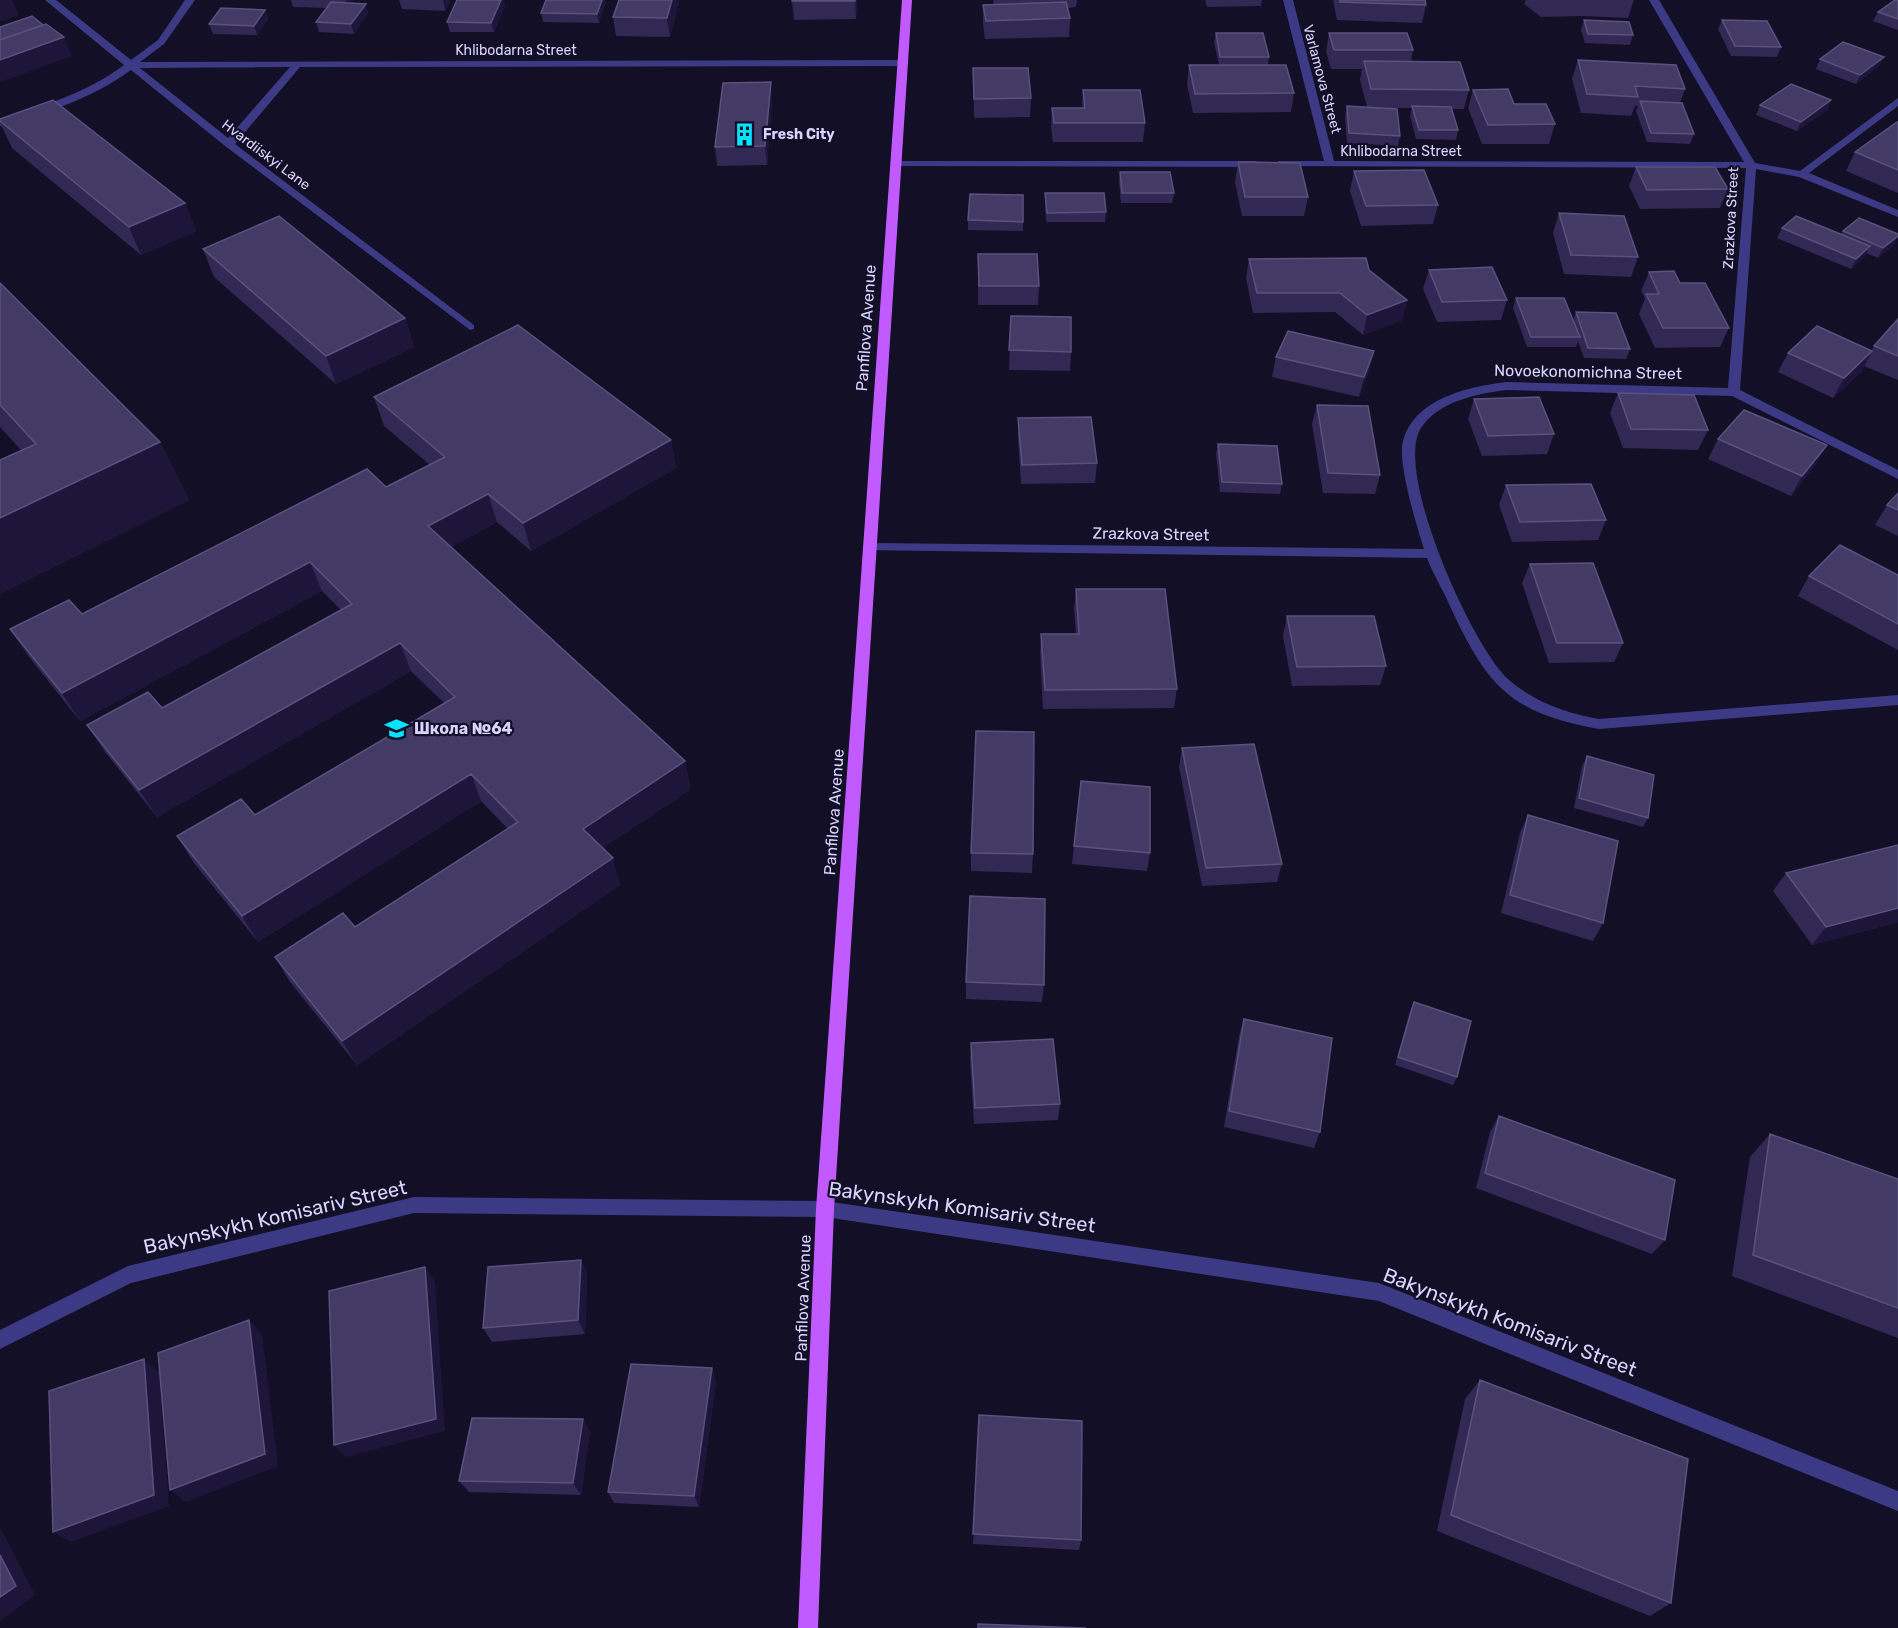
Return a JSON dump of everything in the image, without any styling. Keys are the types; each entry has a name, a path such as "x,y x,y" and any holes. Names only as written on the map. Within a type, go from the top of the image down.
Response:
{"main road":[{"name":"Panfilova Avenue","path":"808,1628 825,1209 907,0"}],"street":[{"name":"Hvardiiskyi Lane","path":"50,0 229,144 470,327"},
{"path":"0,123 87,93 108,82 161,42 190,0"},
{"name":"Varlamova Street","path":"1288,0 1330,165"},
{"name":"Zrazkova Street","path":"1654,0 1751,165 1734,392"},
{"path":"229,144 299,63"},
{"name":"Khlibodarna Street","path":"129,65 902,63"},
{"path":"1802,174 1898,101"},
{"name":"Khlibodarna Street","path":"895,163 1751,165 1802,174 1898,214"},
{"name":"Novoekonomichna Street","path":"1898,474 1734,392 1506,386 1479,389 1454,397 1434,408 1419,423 1408,443 1411,472 1431,554 1487,665 1503,682 1523,697 1568,719 1599,724 1898,700"},
{"name":"Zrazkova Street","path":"870,548 1431,554"},
{"name":"Bakynskykh Komisariv Street","path":"0,1340 128,1275 414,1205 825,1209 1379,1292 1898,1501"}],"building":[{"path":"457,0 501,0 491,23 447,22"},
{"path":"546,0 602,0 597,14 541,13"},
{"path":"619,0 672,0 667,18 613,17"},
{"path":"855,0 855,1 792,1"},
{"path":"1340,0 1425,0 1426,5 1340,2"},
{"path":"1898,0 1898,19 1878,12"},
{"path":"331,2 366,4 351,24 316,22"},
{"path":"1066,2 1070,18 986,21 983,5"},
{"path":"221,8 265,10 254,26 209,24"},
{"path":"32,16 43,25 0,40 0,27"},
{"path":"1584,20 1629,22 1633,35 1588,34"},
{"path":"1722,20 1767,21 1781,47 1735,46"},
{"path":"46,24 64,37 0,60 0,40"},
{"path":"1216,33 1263,33 1269,57 1220,57"},
{"path":"1329,33 1407,33 1413,50 1334,50"},
{"path":"1843,42 1884,57 1860,75 1820,59"},
{"path":"1578,60 1676,65 1685,89 1635,86 1638,97 1587,94"},
{"path":"1364,61 1460,62 1469,90 1371,89"},
{"path":"1189,65 1286,65 1294,93 1195,94"},
{"path":"973,68 1028,68 1031,98 974,99"},
{"name":"Fresh City","path":"771,82 765,146 715,147 723,83"},
{"path":"1791,84 1831,100 1801,122 1760,105"},
{"path":"1508,89 1514,104 1546,104 1555,124 1488,125 1473,90"},
{"path":"1083,90 1140,90 1145,123 1054,123 1052,108 1085,108"},
{"path":"53,100 185,203 129,227 0,121 0,119"},
{"path":"1640,101 1682,103 1694,134 1651,133"},
{"path":"1347,106 1397,109 1400,136 1349,133"},
{"path":"1412,106 1451,107 1458,130 1419,130"},
{"path":"1897,122 1898,170 1855,152"},
{"path":"1238,162 1300,163 1308,197 1245,197"},
{"path":"1636,167 1715,167 1728,189 1647,190"},
{"path":"1424,170 1438,205 1366,206 1354,171"},
{"path":"1120,172 1170,172 1174,193 1122,193"},
{"path":"1045,193 1104,193 1106,212 1047,213"},
{"path":"970,194 1023,195 1023,222 968,220"},
{"path":"1559,213 1624,216 1638,257 1571,255"},
{"path":"279,216 405,318 326,356 203,249"},
{"path":"1796,216 1870,246 1856,259 1782,228"},
{"path":"1859,218 1898,234 1898,236 1883,248 1843,231"},
{"path":"978,254 1037,254 1039,286 979,286"},
{"path":"1366,258 1369,270 1407,300 1367,315 1340,293 1257,293 1249,259"},
{"path":"1492,267 1507,300 1442,302 1429,270"},
{"path":"1674,271 1680,283 1705,283 1729,328 1663,328 1646,294 1659,294 1649,272"},
{"path":"0,283 160,442 0,518 0,460 36,444 0,405"},
{"path":"1516,298 1564,298 1580,337 1531,337"},
{"path":"1576,312 1616,313 1630,349 1588,348"},
{"path":"1011,316 1071,317 1071,352 1009,350"},
{"path":"1898,319 1898,356 1874,346"},
{"path":"518,325 671,440 523,523 488,494 428,526 685,761 583,829 613,858 342,1041 275,957 343,913 355,927 518,822 471,774 242,916 177,836 241,799 255,815 455,697 400,643 139,790 87,725 148,692 162,708 352,604 310,562 62,693 10,629 69,600 82,614 367,469 386,487 445,457 374,397"},
{"path":"1817,326 1872,351 1844,378 1788,353"},
{"path":"1288,331 1374,351 1364,377 1276,357"},
{"path":"1618,393 1694,395 1708,430 1631,429"},
{"path":"1539,397 1554,434 1488,436 1474,399"},
{"path":"1317,405 1368,406 1380,475 1328,473"},
{"path":"1744,410 1827,445 1802,476 1718,439"},
{"path":"1091,417 1097,463 1022,465 1018,418"},
{"path":"1218,444 1277,446 1282,484 1222,482"},
{"path":"1591,484 1606,520 1520,522 1506,485"},
{"path":"1898,493 1898,510 1887,505"},
{"path":"1840,545 1898,575 1898,624 1809,576"},
{"path":"1593,563 1623,643 1557,643 1530,564"},
{"path":"1076,589 1165,589 1177,689 1045,690 1041,634 1079,634"},
{"path":"1287,616 1374,616 1386,666 1297,667"},
{"path":"976,731 1034,732 1033,854 971,853"},
{"path":"1254,744 1282,864 1206,868 1182,748"},
{"path":"1587,756 1654,775 1648,818 1579,798"},
{"path":"1081,781 1150,787 1150,853 1074,846"},
{"path":"1528,815 1618,841 1603,923 1510,895"},
{"path":"1898,845 1898,908 1826,927 1786,873"},
{"path":"970,896 1045,899 1044,985 966,982"},
{"path":"1414,1002 1471,1021 1457,1077 1398,1057"},
{"path":"1244,1019 1332,1038 1320,1132 1229,1111"},
{"path":"1053,1039 1060,1104 975,1108 971,1043"},
{"path":"1499,1116 1675,1180 1665,1240 1485,1173"},
{"path":"1770,1134 1898,1179 1898,1308 1753,1255"},
{"path":"581,1260 578,1320 483,1328 488,1267"},
{"path":"425,1267 436,1419 334,1445 329,1291"},
{"path":"249,1320 265,1454 170,1490 158,1353"},
{"path":"144,1359 154,1495 53,1532 49,1391"},
{"path":"631,1364 712,1368 694,1496 608,1492"},
{"path":"1480,1380 1688,1459 1671,1603 1451,1515"},
{"path":"979,1415 1082,1421 1081,1540 973,1534"},
{"path":"472,1418 583,1419 573,1483 459,1481"},
{"path":"0,1555 16,1586 0,1597"},
{"path":"978,1624 1086,1628 978,1628"}],"place":[{"name":"Fresh City","path":"745,134"},
{"name":"Школа №64","path":"396,728"}]}
